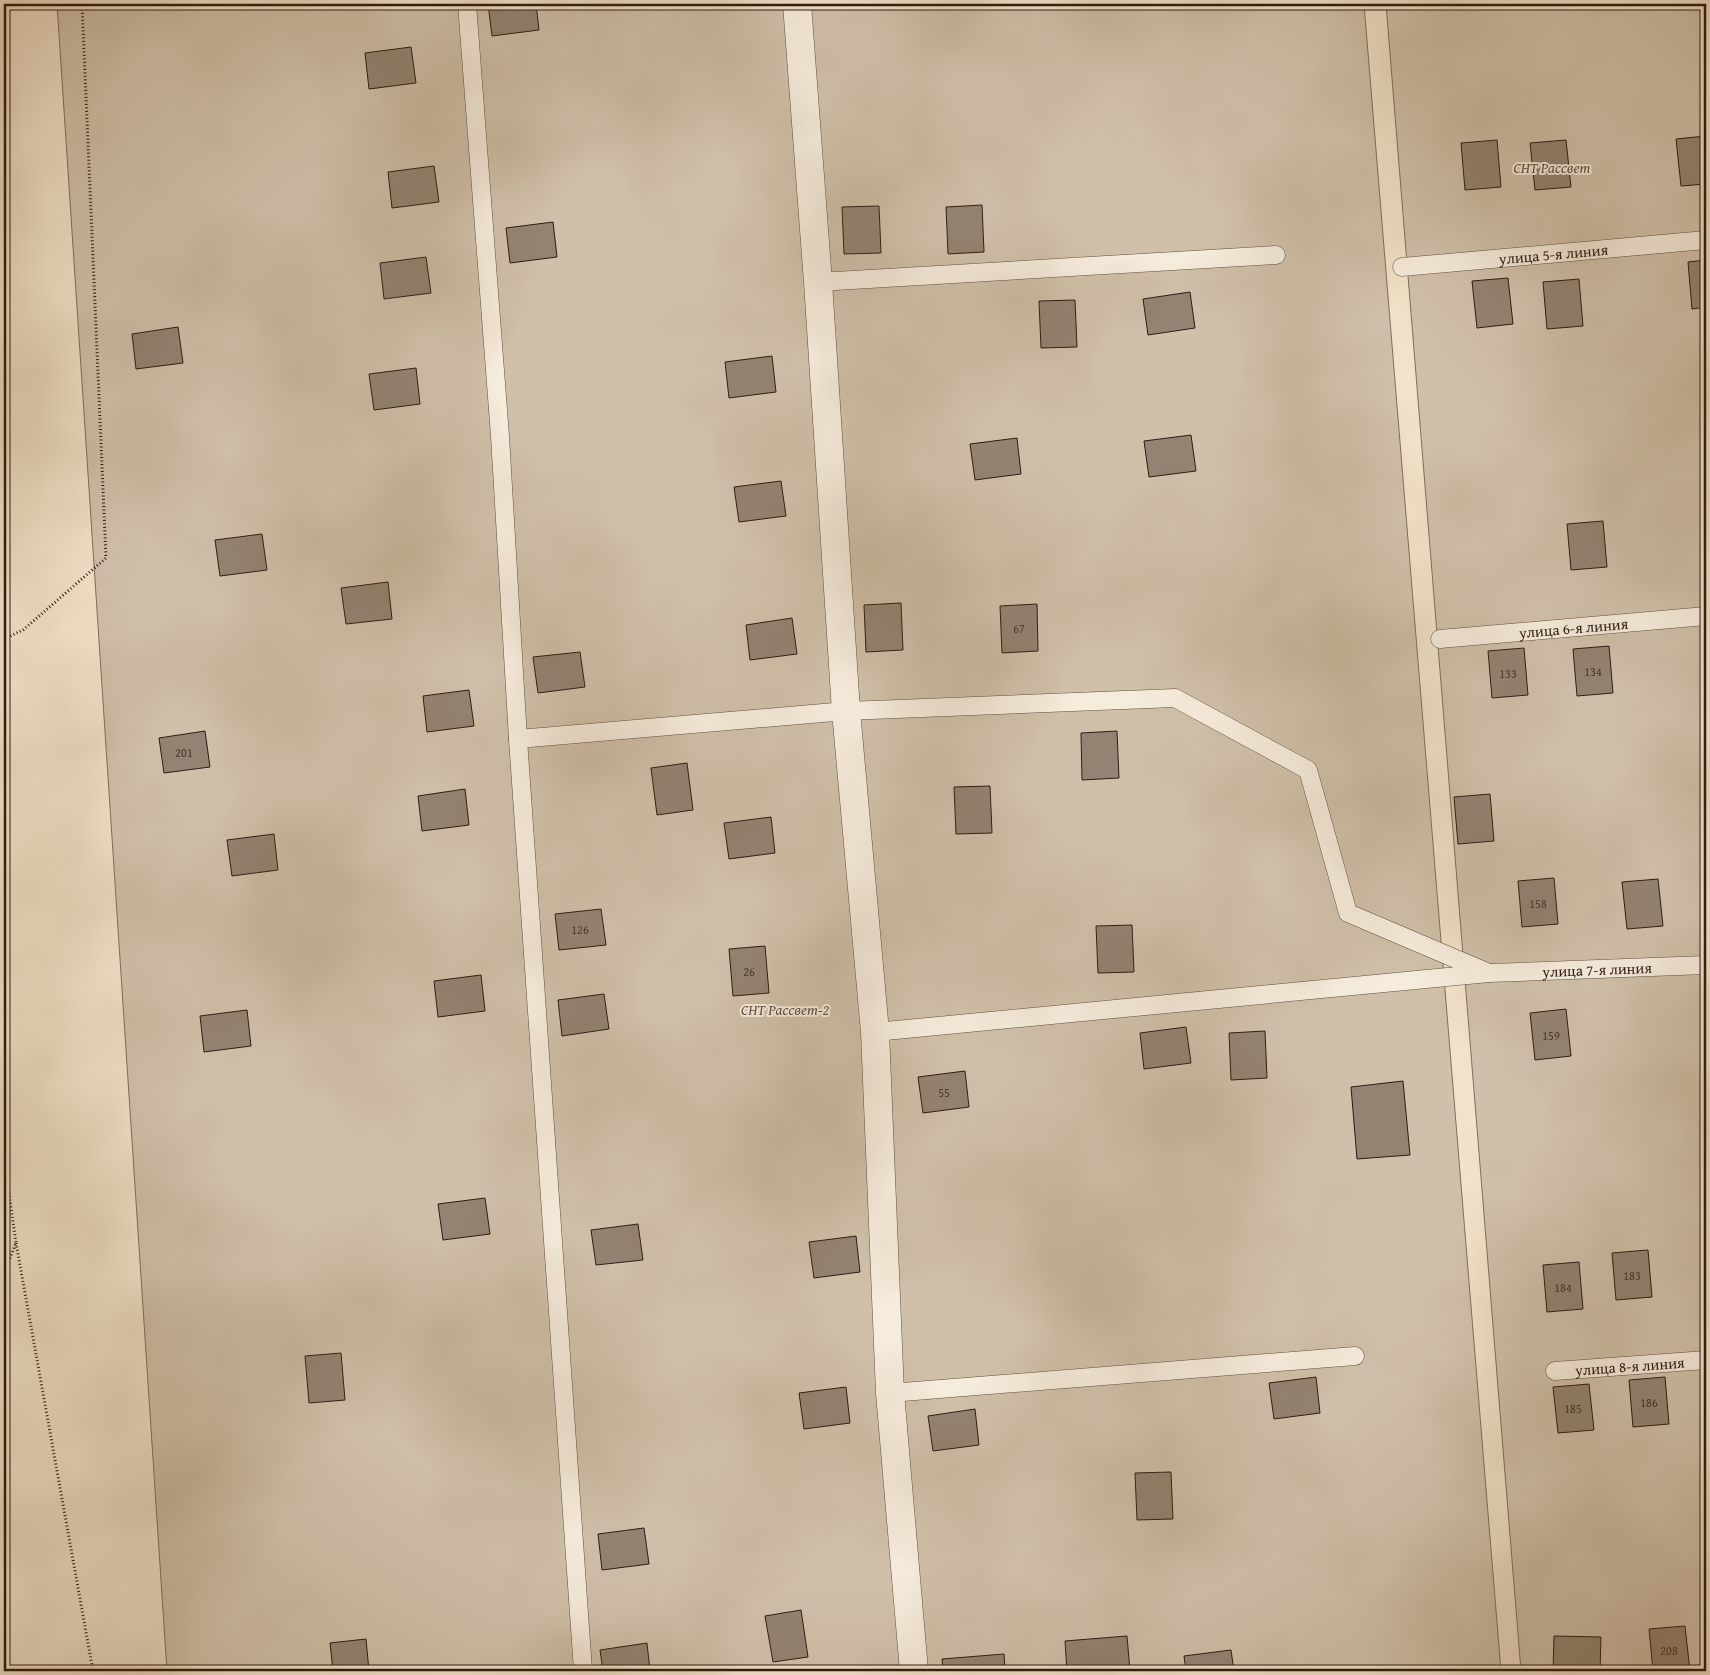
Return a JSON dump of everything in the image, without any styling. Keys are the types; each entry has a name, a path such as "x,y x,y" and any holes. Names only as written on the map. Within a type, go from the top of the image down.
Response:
{"street":[{"path":"797,4 818,282 846,711 876,1032 890,1393 914,1671"}],"lane":[{"path":"467,4 500,436 518,739 583,1671"},
{"name":"улица 5-я линия","path":"1402,266 1706,240"},
{"path":"818,282 1276,255"},
{"name":"улица 6-я линия","path":"1440,639 1706,616"},
{"path":"518,739 846,711 1175,698 1308,770 1348,913 1489,973"},
{"name":"улица 7-я линия","path":"876,1032 1489,973 1706,965"},
{"path":"890,1393 1355,1356"},
{"name":"улица 8-я линия","path":"1554,1372 1706,1360"}],"path":[{"path":"4,639 23,630 106,558 82,4"},
{"path":"4,1158 16,1243 92,1671"},
{"path":"4,1273 16,1243"}],"green space":[{"name":"СНТ Рассвет-2","path":"57,4 1364,4 1501,1671 167,1671"},
{"name":"СНТ Рассвет","path":"1386,4 1706,4 1706,1671 1521,1671"}],"building":[{"path":"488,4 536,4 539,30 492,36"},
{"path":"411,47 416,83 369,89 365,53"},
{"path":"1706,136 1706,184 1681,186 1676,139"},
{"path":"1497,140 1501,187 1465,190 1461,143"},
{"path":"1566,140 1571,187 1535,190 1530,143"},
{"path":"434,166 439,202 392,208 388,172"},
{"path":"982,205 984,252 948,254 946,207"},
{"path":"879,206 881,253 844,254 842,207"},
{"path":"553,222 557,257 510,263 506,228"},
{"path":"426,257 431,293 384,299 380,263"},
{"path":"1706,260 1706,307 1692,309 1688,262"},
{"path":"1508,278 1513,324 1477,328 1472,281"},
{"path":"1579,279 1583,326 1547,329 1543,282"},
{"path":"1190,292 1195,328 1148,335 1143,299"},
{"path":"1075,300 1077,347 1041,348 1039,301"},
{"path":"178,327 183,363 136,369 132,334"},
{"path":"772,356 776,392 729,398 725,362"},
{"path":"416,368 420,404 374,410 369,374"},
{"path":"1191,435 1196,471 1149,477 1144,441"},
{"path":"1017,438 1021,474 975,480 970,444"},
{"path":"781,481 786,516 739,522 734,487"},
{"path":"1603,521 1607,567 1571,570 1567,524"},
{"path":"262,534 267,570 220,576 215,540"},
{"path":"388,582 392,619 346,624 341,588"},
{"path":"901,603 903,650 866,652 864,605"},
{"path":"1037,604 1038,651 1002,653 1000,606"},
{"path":"792,618 797,654 750,660 746,625"},
{"path":"1609,646 1613,693 1577,696 1573,649"},
{"path":"1524,648 1528,695 1492,698 1488,651"},
{"path":"580,652 585,687 538,693 533,657"},
{"path":"469,690 474,726 427,732 423,696"},
{"path":"205,731 210,767 164,773 159,738"},
{"path":"1117,731 1119,778 1082,780 1081,733"},
{"path":"687,763 693,810 657,815 651,768"},
{"path":"990,786 992,833 956,834 954,787"},
{"path":"465,789 469,825 422,831 418,796"},
{"path":"1490,794 1494,841 1458,844 1454,797"},
{"path":"771,817 775,853 729,859 724,823"},
{"path":"274,834 278,870 232,876 227,840"},
{"path":"1554,878 1558,924 1522,927 1518,881"},
{"path":"1658,879 1663,926 1627,929 1622,882"},
{"path":"601,909 606,945 559,950 555,914"},
{"path":"1132,925 1134,972 1098,973 1096,926"},
{"path":"765,946 769,993 733,996 729,949"},
{"path":"481,975 485,1011 438,1017 434,981"},
{"path":"604,994 609,1029 562,1036 558,1000"},
{"path":"1566,1009 1571,1056 1535,1060 1530,1013"},
{"path":"247,1010 251,1046 204,1052 200,1016"},
{"path":"1186,1027 1191,1063 1144,1069 1140,1033"},
{"path":"1265,1031 1267,1078 1231,1080 1229,1033"},
{"path":"965,1071 969,1107 923,1113 918,1077"},
{"path":"1403,1081 1410,1155 1357,1159 1351,1087"},
{"path":"485,1198 490,1234 443,1240 438,1204"},
{"path":"638,1224 643,1260 596,1265 591,1230"},
{"path":"856,1236 860,1272 814,1278 809,1242"},
{"path":"1648,1250 1652,1297 1616,1300 1612,1253"},
{"path":"1579,1262 1583,1309 1547,1312 1543,1265"},
{"path":"341,1353 345,1400 309,1403 305,1356"},
{"path":"1316,1377 1320,1413 1274,1419 1269,1383"},
{"path":"1665,1377 1669,1424 1633,1427 1629,1380"},
{"path":"1589,1384 1594,1430 1558,1433 1553,1387"},
{"path":"846,1387 850,1423 804,1429 799,1393"},
{"path":"975,1409 979,1445 933,1451 928,1416"},
{"path":"1171,1472 1173,1519 1137,1520 1135,1473"},
{"path":"644,1528 649,1564 602,1570 598,1534"},
{"path":"801,1610 808,1657 773,1662 765,1616"},
{"path":"1685,1626 1690,1671 1653,1671 1649,1629"},
{"path":"1127,1636 1130,1671 1067,1671 1065,1641"},
{"path":"1554,1636 1601,1637 1600,1671 1553,1671"},
{"path":"366,1639 369,1671 333,1671 330,1643"},
{"path":"647,1643 650,1671 603,1671 600,1650"},
{"path":"1231,1650 1234,1671 1186,1671 1184,1656"},
{"path":"1004,1654 1005,1671 943,1671 942,1659"}]}
